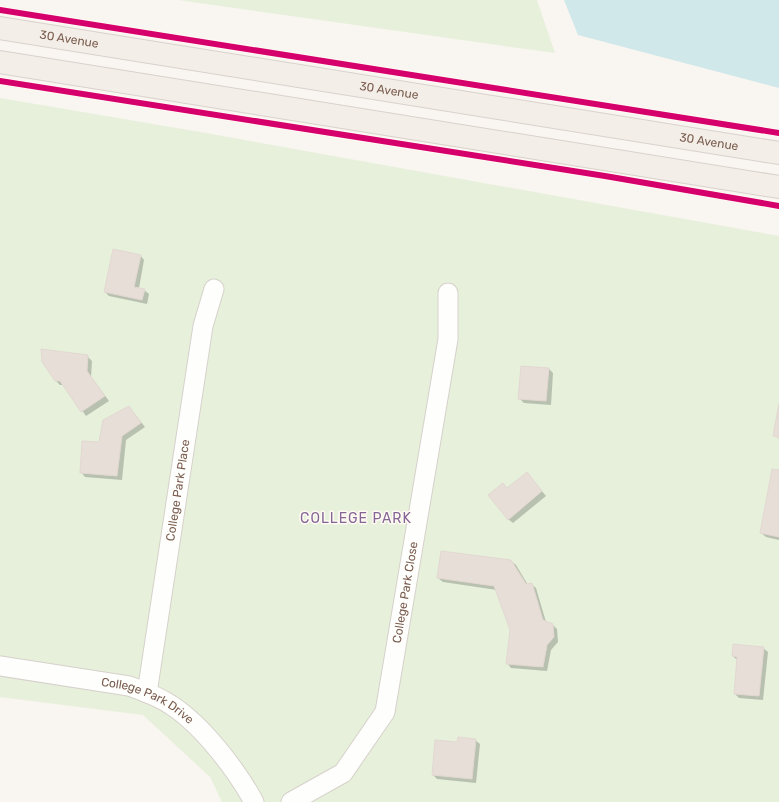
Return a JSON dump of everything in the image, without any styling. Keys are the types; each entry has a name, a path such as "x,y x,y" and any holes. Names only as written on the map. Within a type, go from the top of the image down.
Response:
{"main road":[{"name":"30 Avenue","path":"0,28 779,154"},
{"path":"0,62 779,187"}],"street":[{"name":"College Park Place","path":"147,693 203,326 214,289"},
{"name":"College Park Close","path":"291,802 343,774 385,712 448,339 448,293"},
{"name":"College Park Drive","path":"0,666 129,686 171,705 197,726 244,783 254,802"}],"green space":[{"path":"178,0 537,0 555,53"},
{"path":"0,98 206,133 779,236 779,802 222,802 210,777 143,715 0,697"}],"water":[{"path":"564,0 779,0 779,88 578,35"}],"building":[{"path":"113,249 141,255 134,287 145,289 142,300 104,292"},
{"path":"41,349 88,355 87,371 105,396 81,412 60,381 55,381 42,362"},
{"path":"521,366 549,368 546,401 518,399"},
{"path":"779,403 779,438 773,436"},
{"path":"129,406 141,423 122,436 117,476 80,473 82,441 99,442 103,420"},
{"path":"772,469 779,470 779,537 760,533"},
{"path":"527,472 542,491 508,520 488,495 503,483 507,488"},
{"path":"441,551 511,560 526,584 532,583 543,620 553,624 554,637 547,645 543,667 506,664 510,630 494,586 437,578"},
{"path":"733,644 764,647 759,696 734,694 737,657 732,656"},
{"path":"458,737 476,739 472,779 432,775 435,740 457,742"}],"cycle path":[{"path":"0,10 779,133"},
{"path":"0,81 605,176 779,206"}],"district":[{"name":"COLLEGE PARK","path":"356,518"}]}
